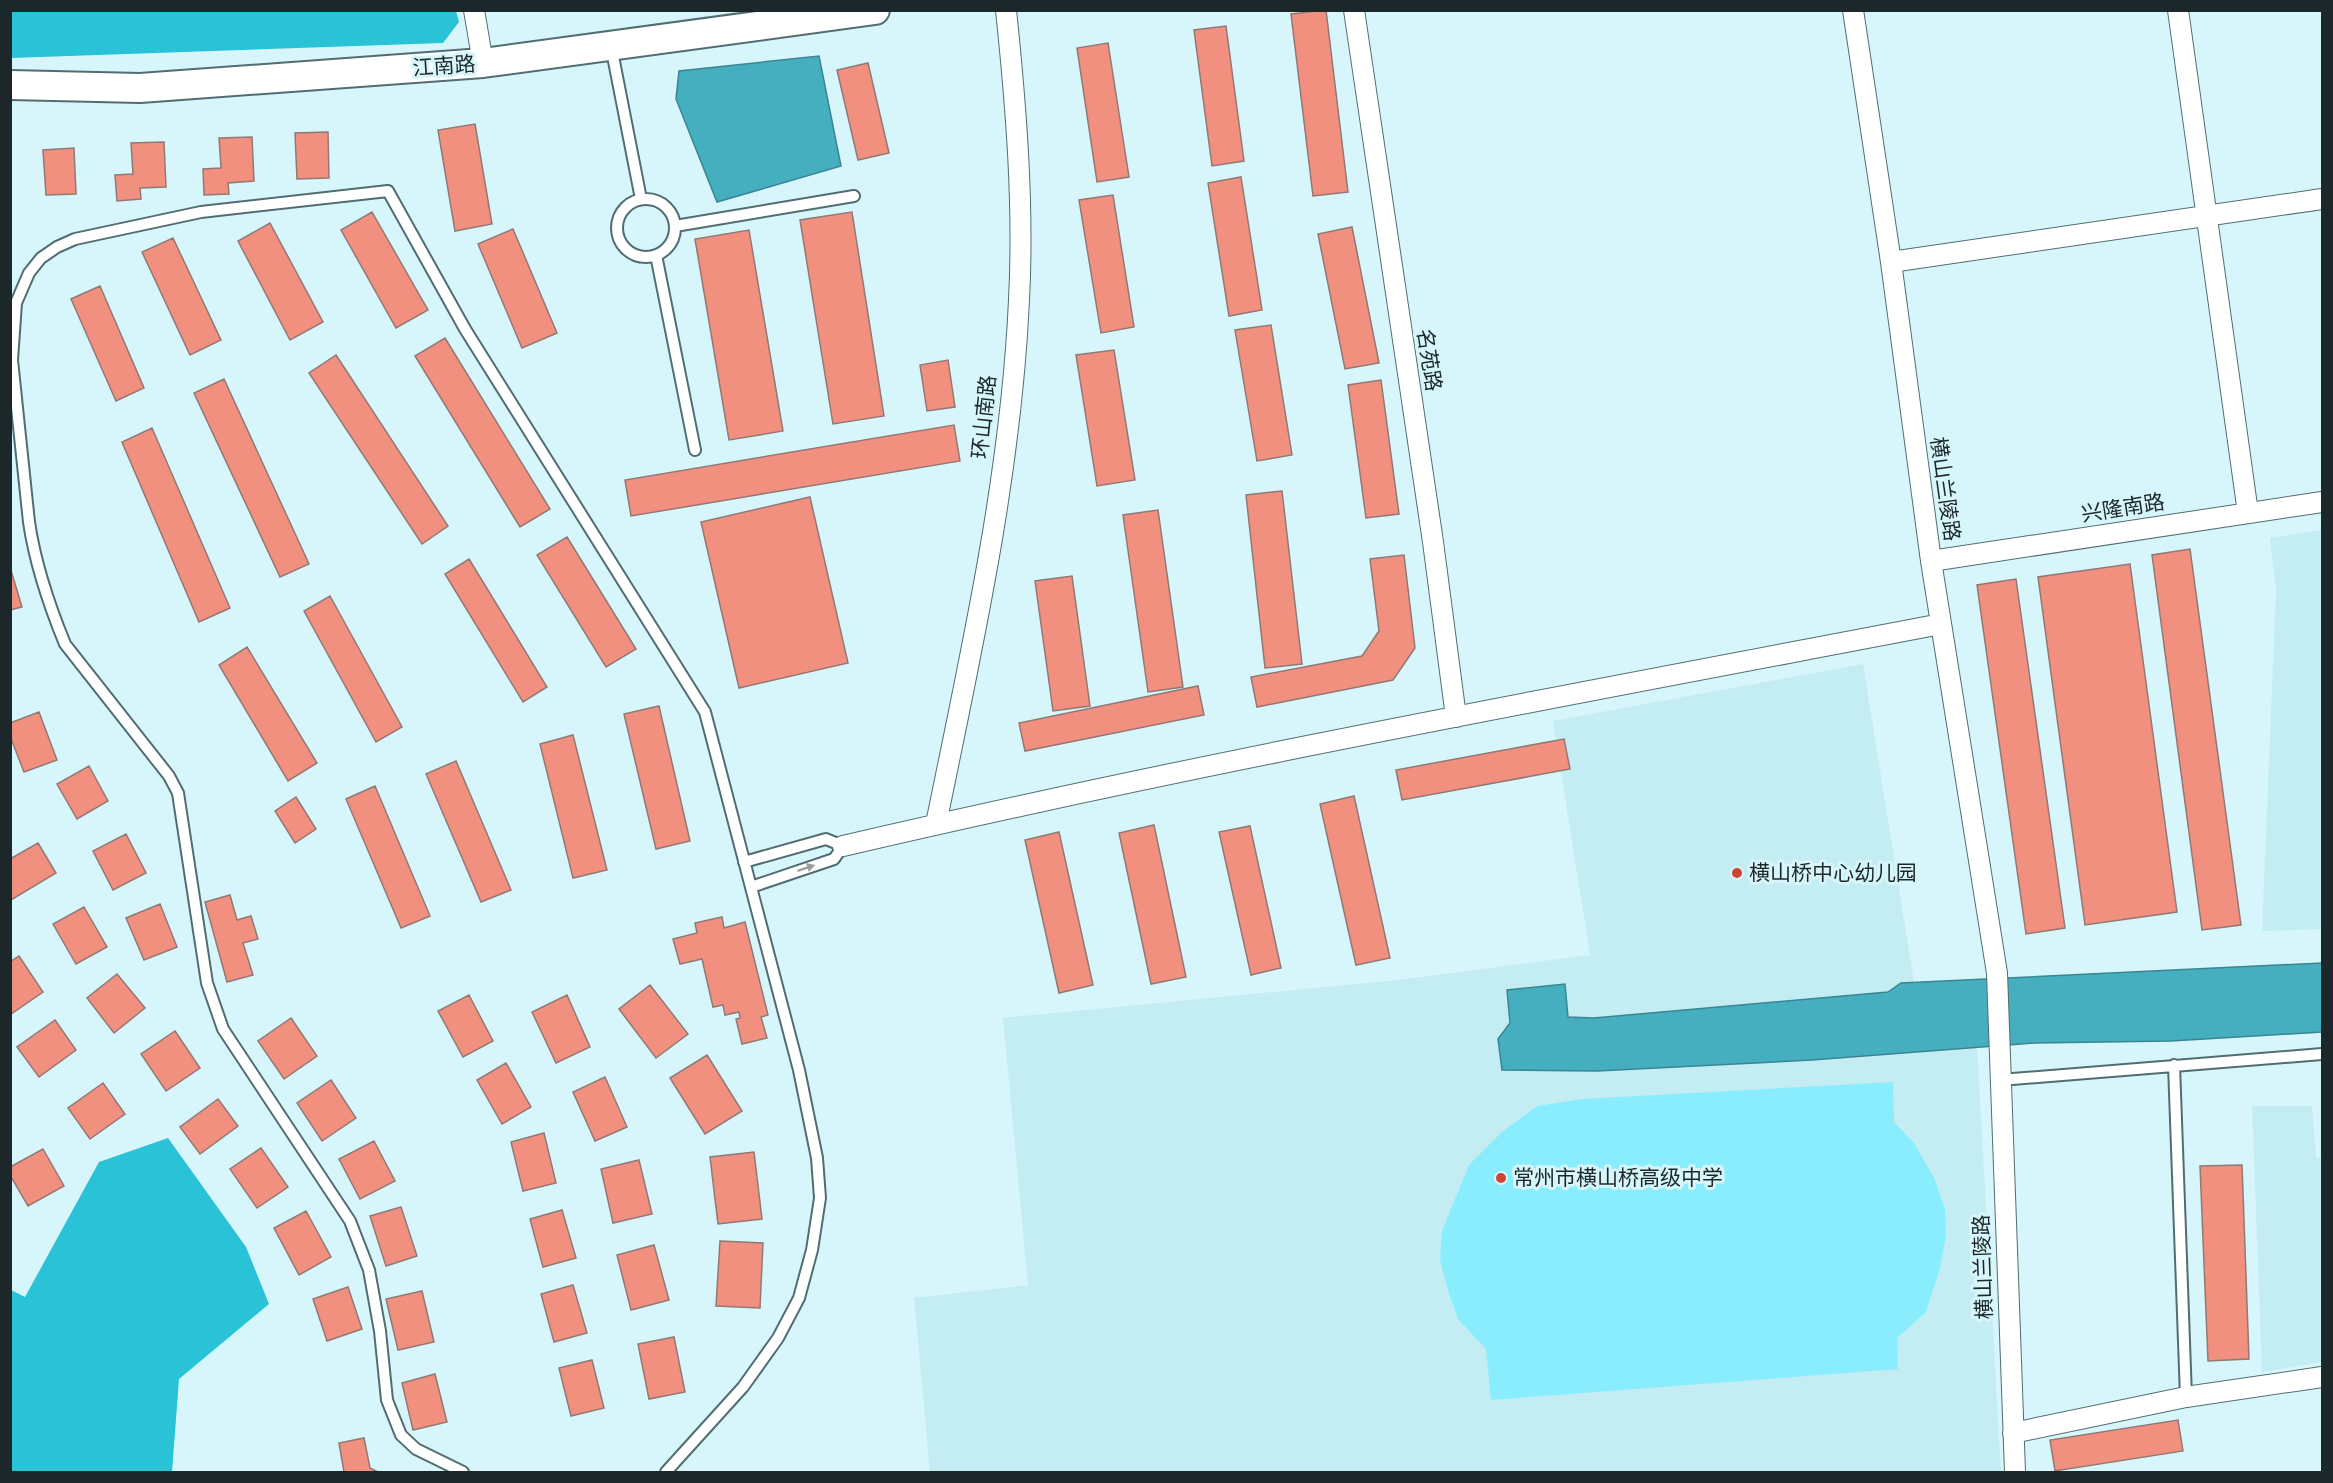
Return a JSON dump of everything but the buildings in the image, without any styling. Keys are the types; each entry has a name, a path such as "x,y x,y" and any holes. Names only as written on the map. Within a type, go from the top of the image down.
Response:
{"main road":[{"name":"江南路","path":"10,85 140,88 483,63 875,10"}],"street":[{"path":"474,10 483,63"},
{"name":"环山南路","path":"936,824 964,685 1009,421 1019,299 1017,119 1006,10"},
{"name":"名苑路","path":"1354,10 1433,542 1456,717"},
{"name":"横山兰陵路","path":"1853,10 1891,262 1930,561 1996,974 2015,1473"},
{"path":"2178,10 2248,513"},
{"path":"1891,262 2322,199"},
{"name":"兴隆南路","path":"1930,561 2322,501"},
{"path":"843,846 936,824 1456,717 1941,624"},
{"path":"2013,1433 2186,1397 2322,1377"}],"lane":[{"path":"611,44 640,199"},
{"path":"464,1473 416,1449 401,1435 393,1420 387,1400 380,1331 369,1270 350,1221 223,1029 215,1011 207,982 178,793 169,776 65,644 32,546 12,360 13,304 29,273 40,258 75,239 201,212 388,191 465,329 705,712 799,1070 818,1158 820,1198 814,1240 799,1298 778,1338 743,1387 666,1473"},
{"path":"675,226 854,196"},
{"path":"640,199 660,202 673,216 675,226 670,244 656,255 635,255 619,241 618,220 622,210 640,199"},
{"path":"656,255 695,450"},
{"path":"744,862 826,839 843,846 834,859 751,887"},
{"path":"2000,1080 2322,1054"},
{"path":"2174,1065 2186,1397"}],"shaded area":[{"path":"11,11 456,11 459,22 443,43 11,58"},
{"path":"819,56 841,166 717,202 676,99 679,71"},
{"path":"2322,530 2322,929 2262,931 2276,590 2270,538"},
{"name":"常州市横山桥高级中学","path":"1863,664 1914,982 1901,983 1888,992 1597,1071 1812,1060 1977,1046 2001,1472 930,1472 914,1298 1028,1285 1003,1018 1398,980 1590,955 1553,721"},
{"path":"2322,963 2322,1032 2171,1041 2035,1043 1812,1060 1597,1071 1502,1070 1498,1039 1510,1023 1507,990 1565,984 1568,1017 1594,1018 1888,992 1901,983"},
{"path":"1893,1082 1894,1122 1914,1143 1935,1180 1945,1209 1946,1235 1940,1268 1926,1312 1897,1338 1898,1369 1491,1400 1486,1349 1458,1319 1440,1260 1442,1231 1469,1165 1502,1132 1537,1106 1582,1099"},
{"path":"2252,1106 2312,1106 2316,1157 2322,1158 2322,1362 2262,1372"},
{"path":"168,1138 246,1247 269,1304 179,1379 172,1472 11,1472 11,1290 25,1297 99,1162"}],"place":[{"name":"横山桥中心幼儿园","path":"1737,873"},
{"name":"常州市横山桥高级中学","path":"1501,1178"}]}
